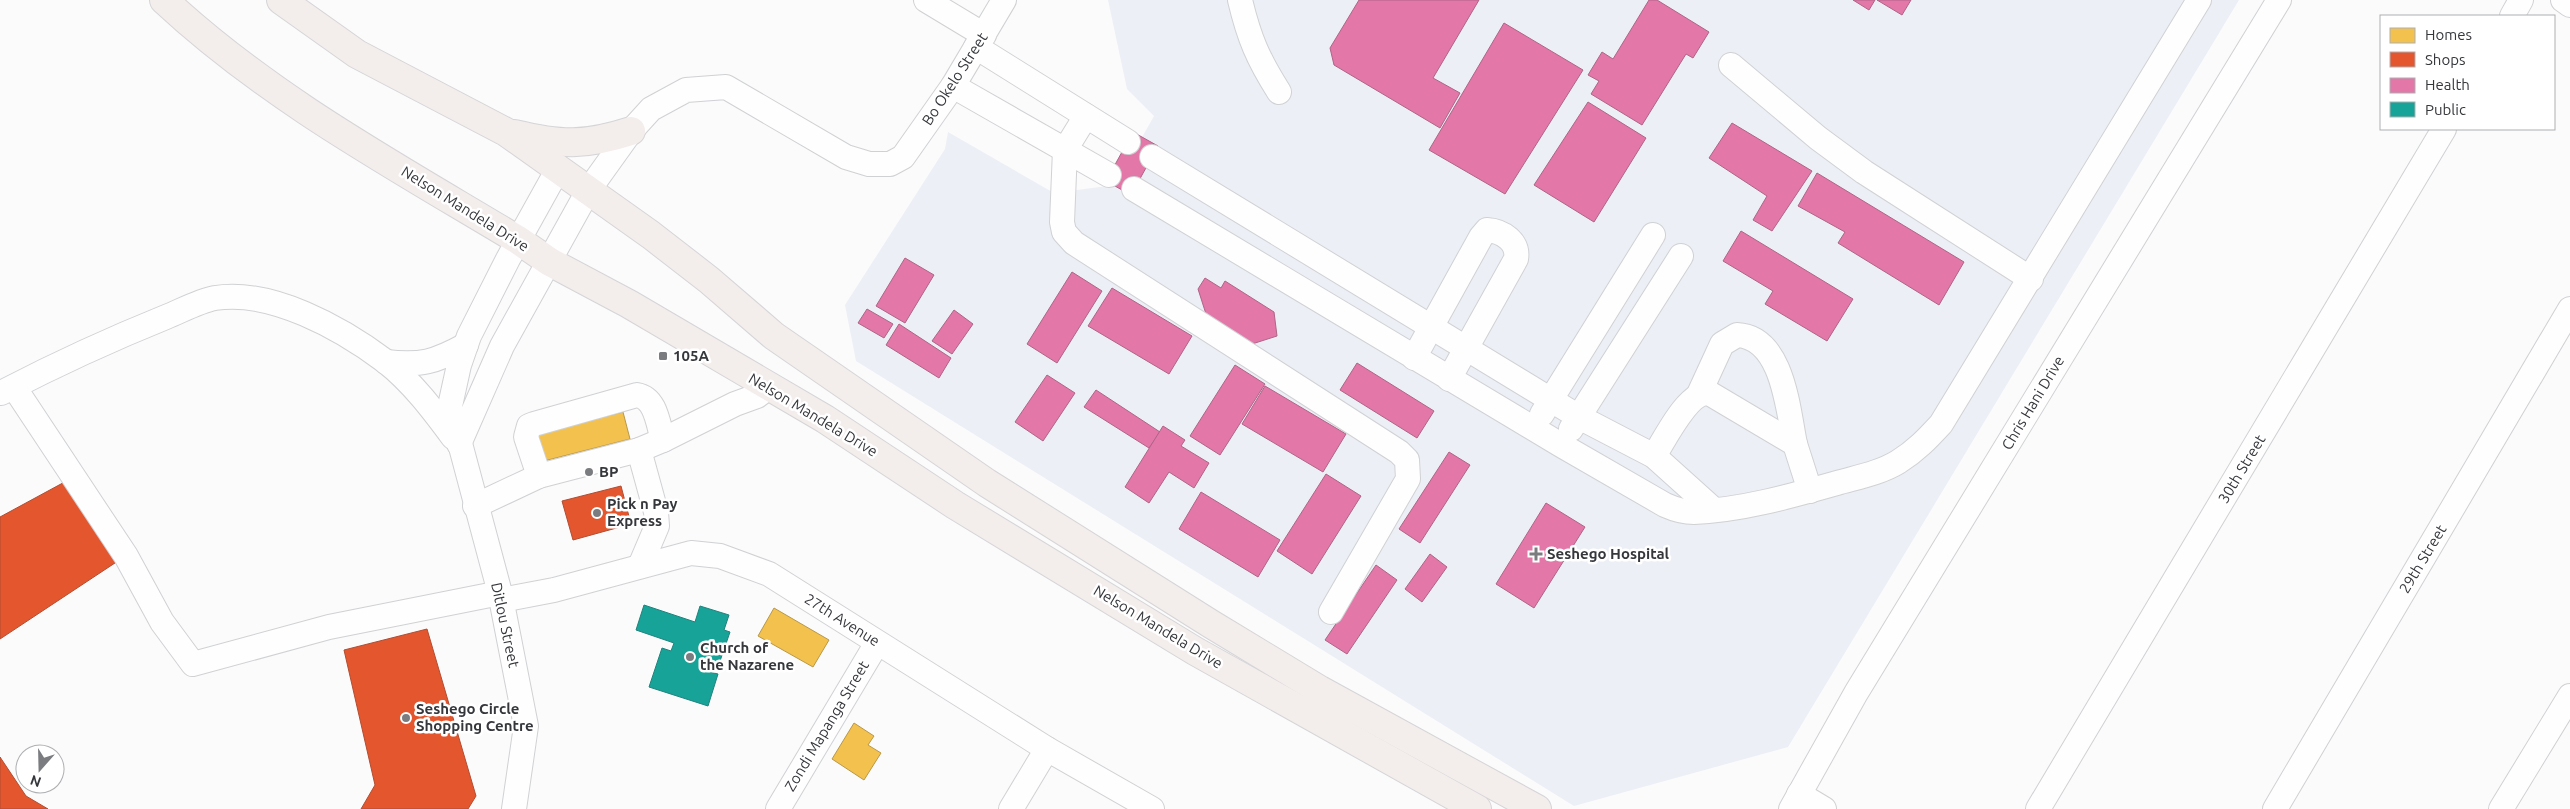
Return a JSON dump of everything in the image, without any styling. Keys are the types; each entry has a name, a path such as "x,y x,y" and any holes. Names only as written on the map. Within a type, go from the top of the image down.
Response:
{"main road":[{"name":"Nelson Mandela Drive","path":"164,0 184,19 300,107 518,240 550,262 629,304 825,419 954,505 1195,651 1477,809"},
{"name":"Nelson Mandela Drive","path":"281,0 357,54 506,132 651,235 709,280 774,336 987,483 1305,681 1537,809"},
{"path":"506,132 568,144 605,140 631,131"}],"street":[{"path":"926,0 1086,116 1128,142"},
{"name":"Bo Okelo Street","path":"631,131 652,109 686,90 726,87 846,157 869,164 890,164 903,157 953,86 1004,0"},
{"path":"1240,0 1250,41 1262,66 1279,92"},
{"path":"1134,189 1560,445 1665,505 1693,512 1764,502 1877,472 1897,462 1926,441 1941,424 2199,0"},
{"name":"Chris Hani Drive","path":"1795,802 1861,685 2279,0"},
{"path":"2513,15 2521,0"},
{"path":"2563,0 2570,4"},
{"path":"1731,65 1818,138 1864,172 2030,279"},
{"path":"953,86 1109,175"},
{"path":"1086,116 1066,150 1062,222 1064,232 1074,243 1399,452 1408,460 1408,479 1331,612"},
{"name":"30th Street","path":"2038,809 2443,130"},
{"path":"7,390 57,363 113,338 214,298 249,299 286,305 330,327 386,362 424,398 458,444 502,346 588,191 631,131"},
{"path":"1152,157 1578,417 1654,456 1714,510"},
{"name":"Ditlou Street","path":"514,809 526,726 500,596 458,444 450,406 466,345 518,240 558,169"},
{"path":"1414,358 1480,237 1487,230 1493,231 1514,242 1518,250 1516,259 1449,378"},
{"path":"1533,428 1653,235"},
{"path":"1560,445 1681,256"},
{"name":"29th Street","path":"2275,809 2570,309"},
{"path":"1654,456 1688,404 1699,394 1722,344 1737,335 1753,339 1773,359 1780,374 1795,444 1810,491"},
{"path":"386,362 421,364 441,359 466,345"},
{"path":"475,506 539,476 639,450 664,440 735,404 757,396 769,387"},
{"name":"27th Avenue","path":"7,390 126,556 162,622 193,664 329,627 500,596 554,590 691,553 720,556 769,574 1047,749 1152,809"},
{"path":"1699,394 1709,393 1716,396 1795,444"},
{"path":"539,476 526,437 529,426 534,424 637,395 650,400 664,440"},
{"path":"639,450 656,512 657,526 640,566"},
{"name":"Zondi Mapanga Street","path":"778,809 878,642"},
{"path":"2501,809 2570,696"},
{"path":"1011,809 1047,749"},
{"path":"1795,802 1824,809"}],"shaded area":[{"name":"Seshego Hospital","path":"1108,0 2239,0 1788,747 1574,806 856,361 845,305 945,149 948,132 1054,193 1115,185 1154,116 1127,89"}],"building: Homes":[{"path":"623,412 630,439 540,462 533,435"},
{"path":"774,608 829,640 813,667 758,636"},
{"path":"854,723 874,736 868,745 881,753 864,780 832,759"}],"building: Shops":[{"path":"72,478 124,557 0,639 0,517"},
{"name":"Pick n Pay Express","path":"621,486 631,524 573,540 562,501"},
{"name":"Seshego Circle Shopping Centre","path":"427,629 476,796 468,809 361,809 375,785 344,650"},
{"path":"0,757 15,780 15,794 25,794 48,809 0,809"}],"building: Health":[{"path":"1359,0 1479,0 1433,78 1460,93 1440,128 1334,65 1330,48"},
{"path":"1649,0 1657,0 1709,32 1693,58 1686,54 1642,125 1591,94 1599,81 1588,75 1602,52 1613,59"},
{"path":"1853,0 1875,0 1869,10"},
{"path":"1877,0 1911,0 1902,15"},
{"path":"1504,23 1583,70 1505,194 1429,150"},
{"path":"1588,102 1646,138 1594,222 1534,185"},
{"path":"1732,123 1812,171 1772,231 1753,220 1767,196 1709,158"},
{"path":"1133,132 1158,146 1131,195 1106,181"},
{"path":"1817,173 1964,262 1939,305 1838,243 1845,232 1798,206"},
{"path":"1741,231 1853,299 1827,341 1765,304 1773,291 1723,261"},
{"path":"905,258 934,275 905,323 876,306"},
{"path":"1072,272 1102,291 1057,363 1027,344"},
{"path":"1205,278 1221,288 1225,281 1274,312 1277,336 1252,344 1206,314 1198,289"},
{"path":"1112,288 1192,336 1169,374 1088,326"},
{"path":"867,309 893,324 884,338 858,323"},
{"path":"954,310 973,324 952,354 932,341"},
{"path":"899,324 951,358 939,378 886,345"},
{"path":"1357,363 1434,411 1417,438 1340,390"},
{"path":"1235,365 1265,384 1220,455 1190,436"},
{"path":"1047,375 1075,393 1043,441 1015,422"},
{"path":"1265,386 1346,434 1323,472 1242,424"},
{"path":"1096,390 1160,432 1149,448 1084,407"},
{"path":"1163,426 1185,440 1181,446 1209,463 1194,488 1169,472 1149,503 1125,487"},
{"path":"1449,452 1470,465 1420,543 1399,529"},
{"path":"1326,474 1361,496 1312,574 1277,551"},
{"path":"1201,492 1280,540 1258,577 1179,529"},
{"path":"1546,503 1585,527 1534,608 1496,584"},
{"path":"1430,554 1447,567 1422,602 1405,589"},
{"path":"1376,565 1397,580 1347,654 1325,640"}],"building: Public":[{"name":"Church of the Nazarene","path":"644,605 695,622 700,606 729,615 724,630 730,632 719,664 713,662 710,672 718,674 708,706 649,687 662,648 671,651 674,643 636,630"}],"place":[{"name":"105A","path":"663,356"},
{"name":"BP","path":"589,472"},
{"name":"Pick n Pay Express","path":"597,513"},
{"name":"Seshego Hospital","path":"1536,554"},
{"name":"Church of the Nazarene","path":"690,657"},
{"name":"Seshego Circle Shopping Centre","path":"406,718"}]}
